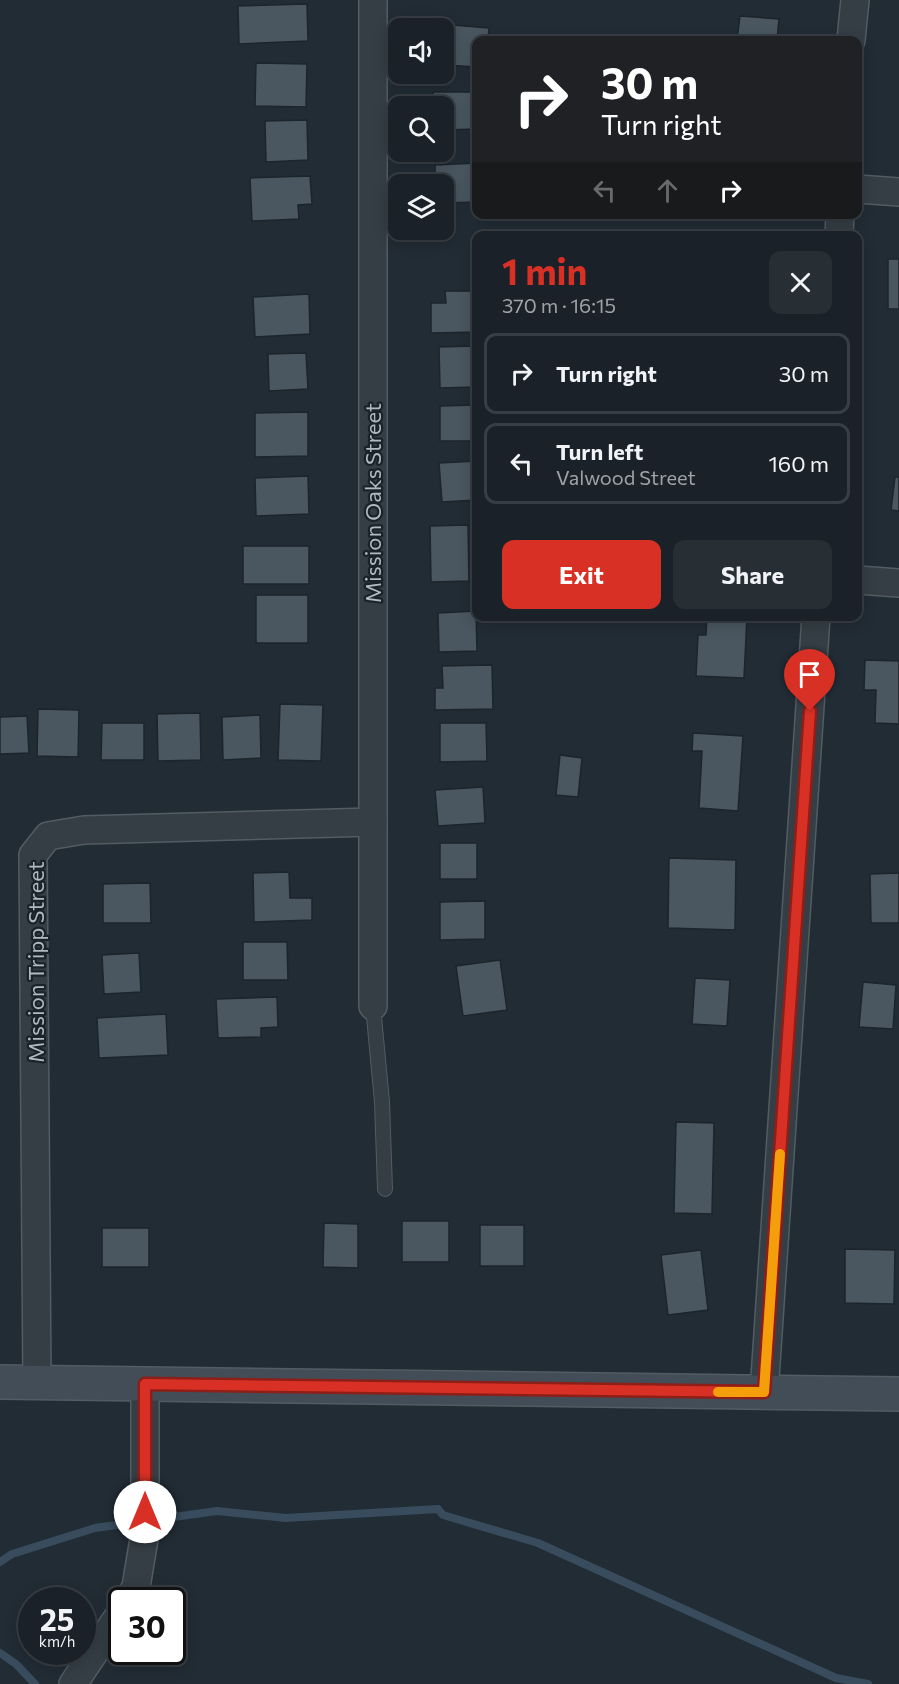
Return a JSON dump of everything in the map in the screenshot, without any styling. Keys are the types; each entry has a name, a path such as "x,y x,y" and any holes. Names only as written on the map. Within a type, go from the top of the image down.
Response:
{"street":[{"name":"Mission Oaks Street","path":"373,0 373,1006"},
{"path":"851,36 855,0"},
{"path":"862,189 899,192"},
{"path":"862,580 899,583"},
{"path":"764,1392 816,621"},
{"name":"Mission Tripp Street","path":"37,1383 33,855 48,836 84,830 373,822"},
{"path":"0,1382 899,1394"},
{"path":"136,1587 145,1533 145,1384"},
{"path":"73,1684 108,1632"}],"lane":[{"path":"373,1006 382,1102 385,1189"}],"building":[{"path":"307,4 308,41 239,44 238,6"},
{"path":"740,16 779,19 777,36 738,36"},
{"path":"454,25 489,28 488,36 472,36 472,67 454,66"},
{"path":"256,63 307,64 306,107 255,106"},
{"path":"433,92 472,92 472,129 454,130 454,96 433,96"},
{"path":"307,120 308,160 266,162 265,121"},
{"path":"472,163 472,202 454,203 454,174 435,174 435,165"},
{"path":"310,176 312,204 298,205 299,219 252,221 250,178"},
{"path":"888,259 899,259 899,309 888,309"},
{"path":"445,291 472,291 472,332 431,333 431,303 446,303"},
{"path":"309,294 310,334 255,337 253,297"},
{"path":"472,346 472,387 440,388 439,347"},
{"path":"306,353 308,389 269,391 268,354"},
{"path":"472,405 472,441 440,441 440,406"},
{"path":"308,412 308,456 255,457 255,413"},
{"path":"472,461 472,500 442,502 439,463"},
{"path":"308,476 309,514 256,516 255,478"},
{"path":"895,477 899,477 899,511 891,510"},
{"path":"468,525 469,581 431,582 430,526"},
{"path":"243,546 309,546 309,584 243,584"},
{"path":"256,595 308,595 308,643 256,643"},
{"path":"472,611 472,621 476,621 477,651 439,652 438,613"},
{"path":"707,621 747,621 744,678 696,676 698,635 706,635"},
{"path":"865,660 899,661 899,724 875,723 876,690 864,690"},
{"path":"492,665 493,709 435,710 435,688 443,688 442,666"},
{"path":"280,704 323,705 321,761 278,760"},
{"path":"38,709 79,710 78,757 37,756"},
{"path":"200,713 201,760 158,761 157,714"},
{"path":"260,715 261,758 223,760 222,717"},
{"path":"27,716 29,753 0,754 0,717"},
{"path":"102,723 144,723 144,760 101,760"},
{"path":"440,723 486,723 487,761 440,762"},
{"path":"693,733 743,736 738,811 699,808 702,751 692,751"},
{"path":"560,755 582,758 578,797 556,795"},
{"path":"483,787 485,823 438,826 435,790"},
{"path":"440,843 477,843 477,879 440,879"},
{"path":"669,858 736,860 735,930 668,928"},
{"path":"289,872 290,898 312,898 312,920 254,922 253,873"},
{"path":"899,873 899,923 871,923 870,874"},
{"path":"150,883 151,923 103,923 103,884"},
{"path":"485,901 485,939 440,940 440,902"},
{"path":"243,942 287,942 288,980 243,980"},
{"path":"139,953 141,992 104,994 102,955"},
{"path":"500,960 507,1010 463,1016 456,966"},
{"path":"695,978 730,980 727,1026 692,1024"},
{"path":"863,982 896,985 893,1029 859,1027"},
{"path":"277,997 278,1027 261,1028 261,1037 218,1038 216,999"},
{"path":"166,1014 168,1055 99,1058 97,1018"},
{"path":"676,1122 714,1123 712,1214 674,1213"},
{"path":"402,1221 449,1221 449,1262 402,1262"},
{"path":"324,1223 358,1224 358,1268 323,1267"},
{"path":"480,1225 524,1225 524,1266 480,1266"},
{"path":"102,1228 149,1228 149,1267 102,1267"},
{"path":"845,1249 895,1250 894,1304 845,1303"},
{"path":"701,1250 708,1310 668,1315 661,1255"}],"waterway":[{"path":"0,1562 12,1554 95,1528 217,1511 286,1518 438,1509 443,1515 538,1543 836,1678 868,1684"},
{"path":"0,1653 16,1664 35,1684"}],"slow traffic":[{"path":"718,1392 764,1392 780,1154"}],"route":[{"path":"145,1512 145,1384 764,1392 810,711"}]}
